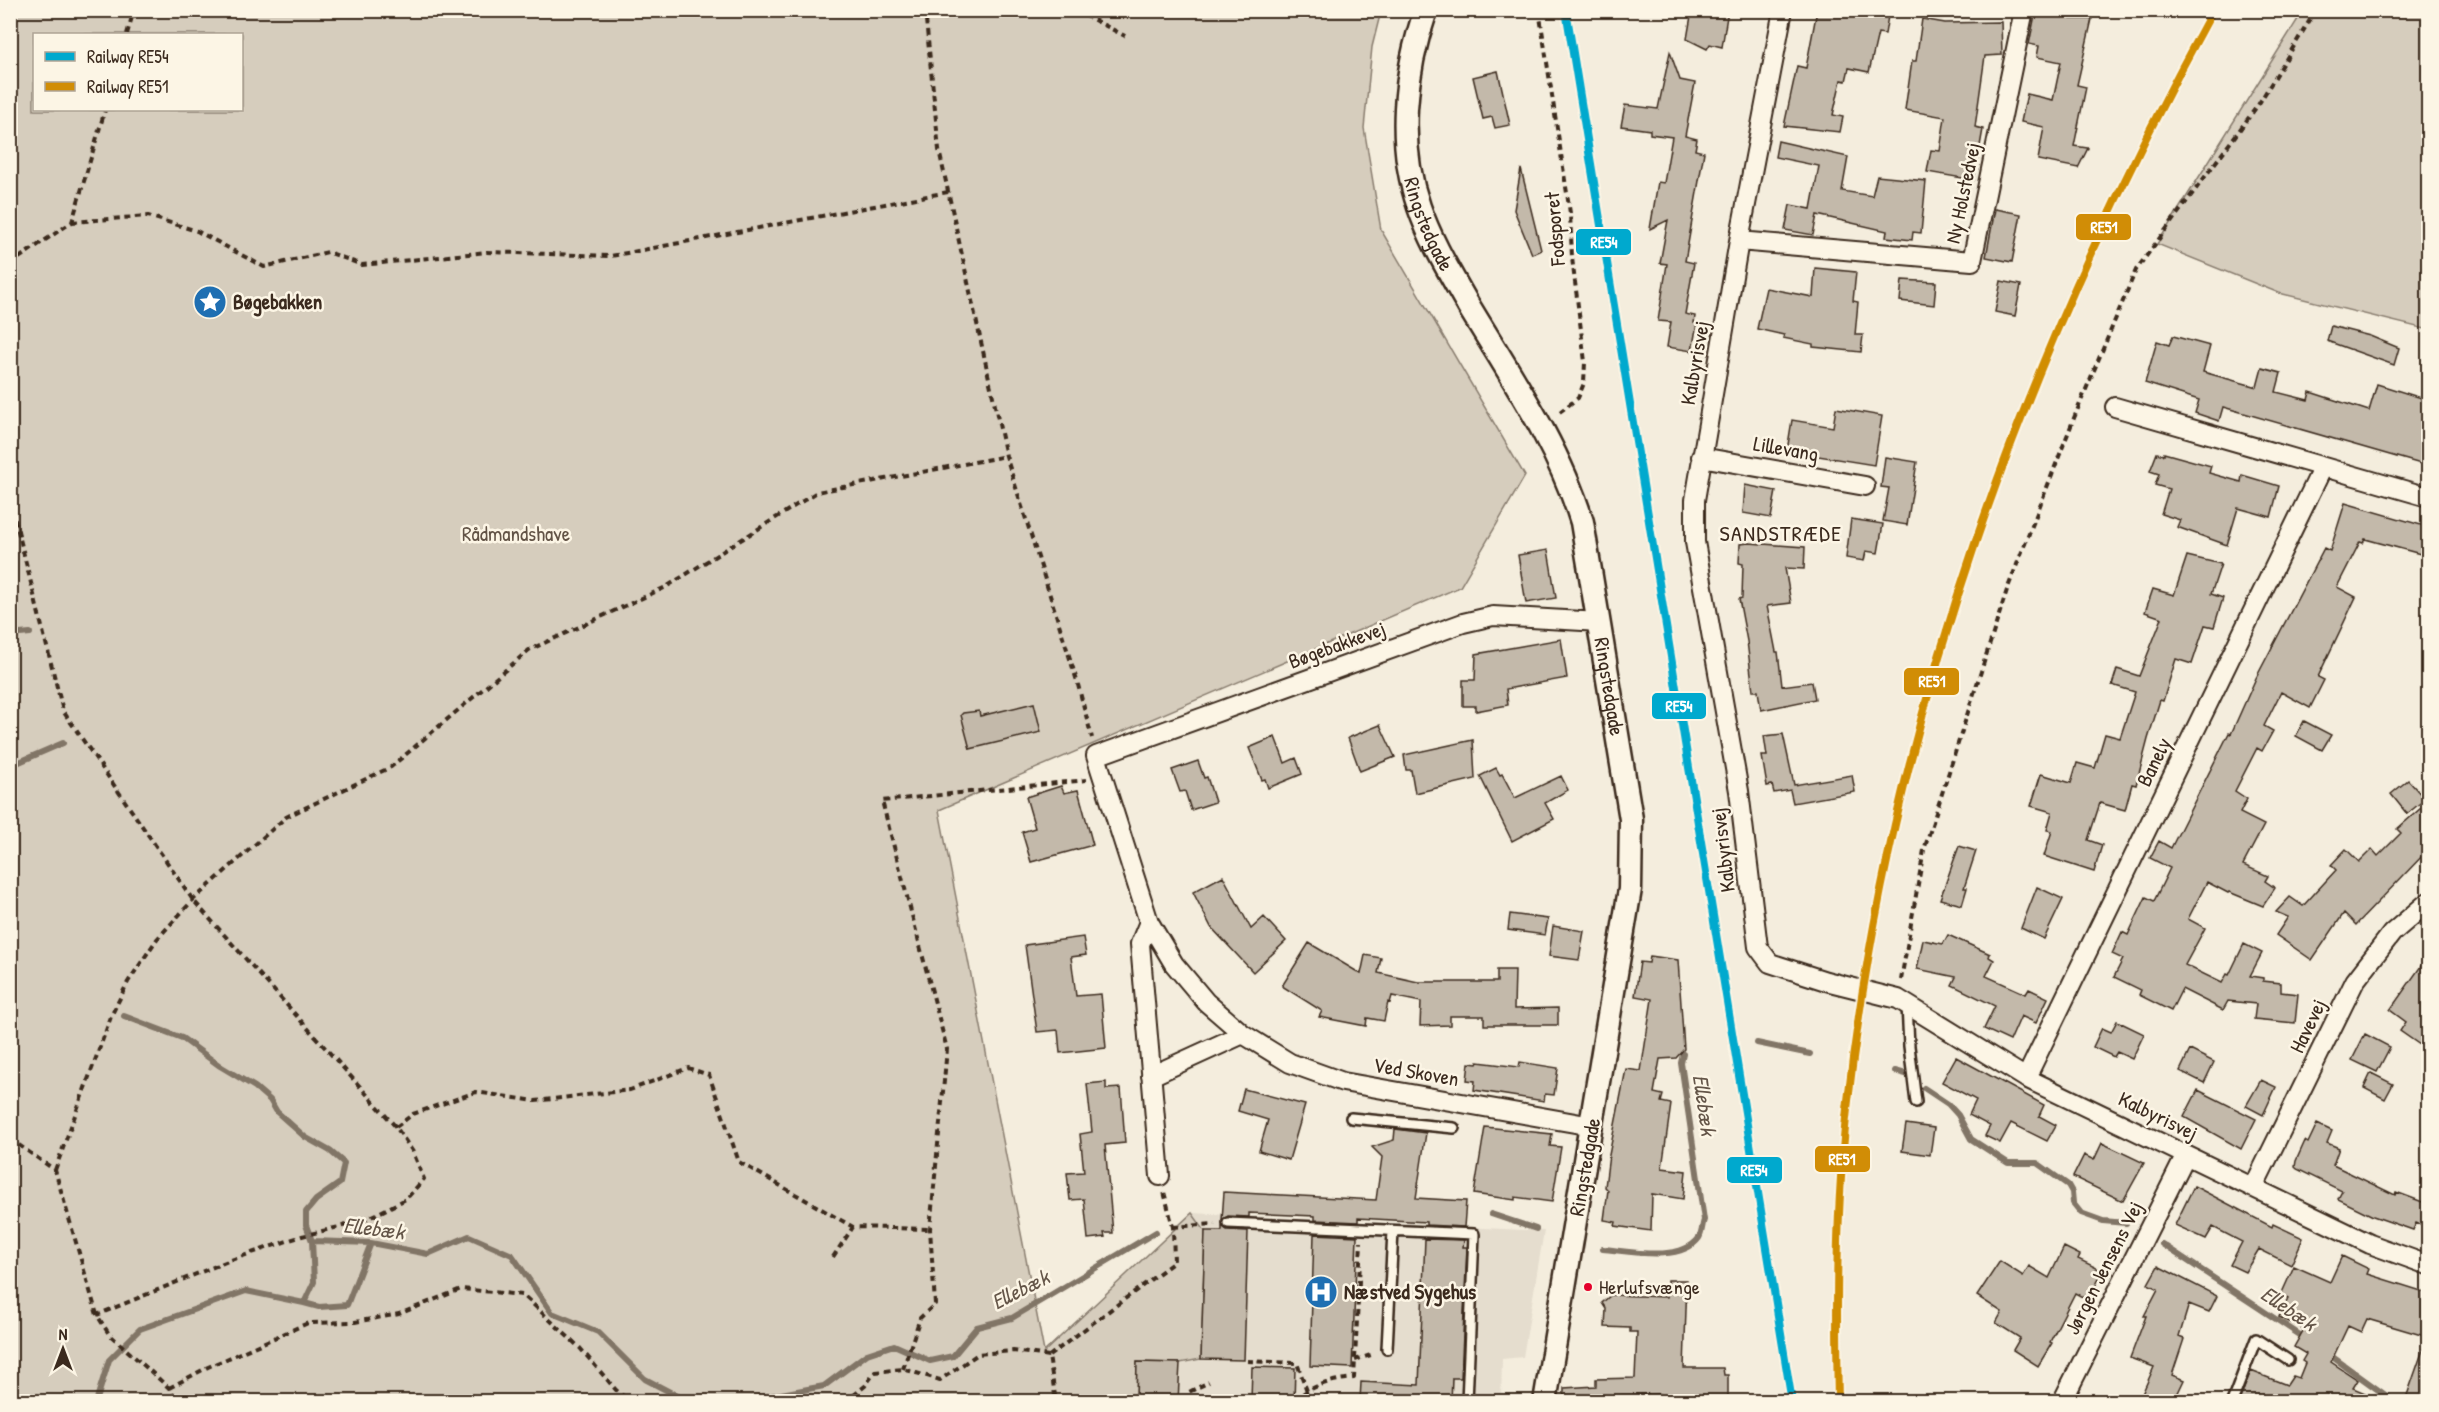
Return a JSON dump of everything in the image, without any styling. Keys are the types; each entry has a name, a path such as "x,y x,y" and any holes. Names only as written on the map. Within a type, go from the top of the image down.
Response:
{"street":[{"name":"Ringstedgade","path":"1426,10 1414,44 1409,70 1406,114 1407,150 1418,206 1436,249 1561,464 1579,512 1600,622 1631,819 1632,859 1627,905 1545,1401"},
{"name":"Kalbyrisvej","path":"1783,10 1739,241 1695,500 1695,542 1739,791 1758,947 1770,963 1826,981 1902,1001 2026,1078 2370,1244 2428,1265"},
{"name":"Ny Holstedvej","path":"1739,241 1972,261 2024,10"},
{"path":"2115,407 2428,497"},
{"name":"Lillevang","path":"1701,458 1865,486"},
{"name":"Banely","path":"2026,1078 2323,467"},
{"name":"Bøgebakkevej","path":"1096,756 1463,623 1493,616 1600,622"},
{"name":"Ved Skoven","path":"1096,756 1149,922 1174,964 1206,1002 1243,1034 1290,1063 1342,1082 1592,1126"},
{"name":"Havevej","path":"2253,1188 2355,981 2392,933 2428,902"},
{"path":"1149,922 1140,944 1160,1176"},
{"path":"1151,1076 1243,1034"},
{"name":"Jørgen Jensens Vej","path":"2065,1400 2186,1155"}],"lane":[{"path":"1902,1001 1916,1102"},
{"path":"1352,1118 1454,1128"},
{"path":"1228,1223 1474,1234 1467,1401"},
{"path":"1387,1349 1393,1231"},
{"path":"2232,1401 2256,1339 2288,1360"}],"path":[{"path":"127,33 134,10"},
{"path":"925,10 939,150 1006,456 1077,681 1096,756"},
{"path":"1074,10 1125,36"},
{"name":"Fodsporet","path":"1539,10 1570,213 1572,258 1585,362 1584,383 1578,398 1540,425"},
{"path":"1902,1001 1924,850 2007,590 2074,418 2136,270 2258,105 2316,10"},
{"path":"72,222 105,111"},
{"path":"10,264 72,222 148,216 196,231 264,267 328,252 362,265 487,252 611,256 948,192"},
{"path":"177,1401 169,1388 109,1334 97,1315 54,1170 112,1014 128,982 158,939 193,900 286,817 392,766 529,650 666,587 817,492 1006,456"},
{"path":"10,500 63,711 193,900 396,1127 413,1152 424,1179 406,1200 363,1221 302,1236 228,1261 97,1315"},
{"path":"903,1369 920,1318 935,1304 930,1229 947,1049 882,801 1104,779"},
{"path":"396,1127 413,1114 476,1092 535,1101 630,1090 688,1068 709,1075 739,1161 852,1227 930,1229"},
{"path":"10,1139 54,1170"},
{"path":"10,1144 17,1144"},
{"path":"845,1401 865,1386 875,1372 903,1369 940,1380 978,1354 1013,1351 1049,1356 1174,1262 1173,1227 1160,1176"},
{"path":"1173,1227 1228,1223"},
{"path":"833,1257 852,1227"},
{"path":"1298,1401 1298,1397 1307,1391 1328,1381 1354,1378 1362,1229"},
{"path":"169,1388 208,1367 308,1323 355,1322 399,1314 461,1289 523,1295 580,1348 616,1390 630,1401"},
{"path":"1355,1360 1387,1349"},
{"path":"1049,1356 1056,1401"},
{"path":"1247,1361 1297,1363 1307,1391"},
{"path":"1189,1401 1190,1392 1209,1382"}],"shaded area":[{"name":"Næstved Sygehus","path":"1192,1213 1544,1231 1523,1357 1502,1359 1501,1401 1049,1401 1044,1352"}],"green space":[{"name":"Rådmandshave","path":"10,11 1381,11 1372,47 1364,128 1381,230 1525,476 1460,587 939,810 1044,1352 1192,1213 1205,1231 1201,1359 1180,1363 1137,1362 1136,1402 11,1401"},
{"path":"2303,11 2428,11 2428,323 2425,329 2279,293 2157,244"}],"building":[{"path":"1692,10 1728,10 1722,47 1710,44 1707,49 1687,39"},
{"path":"1817,10 1889,10 1885,34 1878,33 1869,72 1849,68 1846,81 1841,80 1833,115 1843,117 1840,132 1784,126 1797,66 1806,68"},
{"path":"2036,10 2073,10 2071,19 2092,19 2077,85 2086,87 2074,146 2088,148 2078,168 2038,160 2044,127 2021,122 2027,94 2053,100 2061,62 2037,57 2039,46 2029,44"},
{"path":"1922,19 1945,23 2001,22 2002,55 1985,56 1975,127 1983,129 1974,180 1927,172 1931,150 1940,151 1945,117 1905,110 1912,61 1916,61"},
{"path":"1670,52 1680,80 1695,83 1685,136 1697,139 1695,150 1704,152 1685,261 1694,263 1685,314 1695,316 1694,323 1697,323 1692,351 1667,347 1671,322 1658,321 1667,264 1660,263 1668,220 1650,229 1658,182 1664,183 1672,137 1650,134 1650,130 1621,126 1625,105 1658,109"},
{"path":"1498,71 1510,125 1495,128 1492,117 1483,119 1473,77"},
{"path":"1778,141 1848,157 1842,191 1872,196 1877,176 1926,181 1921,233 1913,232 1912,240 1886,237 1887,231 1817,215 1813,235 1785,230 1790,205 1811,209 1819,166 1775,157"},
{"path":"1521,169 1541,250 1532,254 1514,210"},
{"path":"1995,209 2021,214 2012,262 1986,257"},
{"path":"1815,268 1856,272 1853,301 1858,302 1855,335 1863,335 1861,352 1813,347 1813,344 1783,338 1784,335 1757,329 1766,288 1813,297"},
{"path":"1902,280 1936,282 1934,305 1900,301"},
{"path":"2001,281 2021,285 2015,316 1995,312"},
{"path":"2331,326 2370,336 2399,348 2394,365 2327,341"},
{"path":"2173,336 2210,346 2203,372 2257,387 2262,368 2281,373 2276,392 2308,400 2310,392 2369,411 2377,384 2428,400 2428,419 2423,438 2428,439 2428,466 2223,407 2219,421 2195,413 2199,400 2145,383 2157,341 2169,345"},
{"path":"1836,408 1882,416 1874,465 1787,451 1792,420 1833,427"},
{"path":"2157,453 2211,466 2209,473 2241,482 2242,475 2279,486 2271,517 2238,508 2227,545 2177,527 2180,520 2161,514 2169,489 2155,485 2159,474 2150,471"},
{"path":"1885,457 1917,462 1907,525 1883,521 1889,488 1881,487"},
{"path":"1745,485 1776,491 1771,518 1743,513"},
{"path":"2345,503 2428,527 2428,556 2365,539 2363,543 2360,542 2337,587 2356,597 2318,677 2324,680 2310,708 2281,692 2264,726 2273,731 2262,751 2257,748 2235,791 2247,799 2240,813 2264,825 2243,865 2268,876 2265,881 2275,888 2263,906 2228,893 2207,882 2188,919 2205,928 2185,965 2222,983 2227,974 2229,975 2244,944 2262,953 2250,976 2263,978 2263,981 2281,983 2281,992 2298,994 2295,1023 2254,1019 2256,1004 2228,1001 2223,1010 2182,989 2171,1011 2139,995 2141,990 2114,977 2123,959 2112,954 2122,932 2128,935 2146,897 2154,901 2170,868 2150,858 2159,841 2171,848 2324,548 2330,551"},
{"path":"1851,519 1883,524 1878,553 1866,551 1864,561 1846,558"},
{"path":"1740,544 1805,547 1804,569 1785,568 1791,603 1767,606 1776,652 1778,652 1782,686 1812,682 1815,699 1761,710 1758,691 1753,691 1739,599 1742,598 1743,564 1739,563"},
{"path":"1548,550 1556,598 1526,603 1518,555"},
{"path":"2187,556 2221,564 2211,594 2223,598 2214,627 2205,625 2192,664 2176,659 2163,701 2160,700 2136,785 2132,784 2125,810 2100,803 2088,840 2102,845 2094,872 2044,856 2052,831 2047,830 2052,812 2031,806 2041,774 2071,783 2077,763 2095,768 2105,734 2120,738 2135,692 2112,685 2117,669 2139,676 2162,618 2145,612 2153,589 2174,595"},
{"path":"1561,639 1567,678 1506,689 1508,705 1476,711 1476,706 1463,706 1463,680 1475,680 1476,654"},
{"path":"1034,703 1041,732 970,749 961,715 963,713 979,711 980,716"},
{"path":"2304,721 2331,735 2322,750 2296,736"},
{"path":"1380,725 1395,757 1360,771 1348,738"},
{"path":"1783,734 1794,785 1852,775 1855,792 1793,803 1790,790 1774,793 1772,785 1767,786 1762,756 1767,756 1764,736"},
{"path":"1275,737 1285,763 1296,758 1302,774 1268,788 1265,779 1262,780 1249,748"},
{"path":"1473,740 1475,779 1415,793 1411,770 1406,770 1404,755"},
{"path":"1198,761 1204,778 1207,777 1215,802 1191,810 1185,791 1180,792 1172,770"},
{"path":"1496,768 1500,775 1502,774 1515,798 1561,776 1568,790 1545,803 1554,819 1512,841 1480,776"},
{"path":"2408,780 2425,799 2407,814 2391,794"},
{"path":"1061,786 1064,793 1078,790 1093,845 1031,862 1022,832 1035,828 1026,797"},
{"path":"2428,802 2428,850 2356,925 2344,913 2312,960 2276,935 2288,917 2276,912 2290,897 2303,906 2336,870 2331,865 2346,849 2359,862 2372,849 2378,856 2401,833 2397,829"},
{"path":"1959,846 1976,851 1964,888 1967,888 1962,905 1940,899"},
{"path":"1223,876 1251,929 1264,917 1286,941 1253,972 1211,927 1193,892"},
{"path":"2037,887 2063,899 2044,939 2021,928"},
{"path":"1510,914 1548,919 1545,935 1508,930"},
{"path":"1553,926 1584,931 1579,960 1549,956"},
{"path":"1948,935 1990,954 1989,957 1994,960 1986,976 2026,994 2029,989 2048,998 2036,1023 2021,1016 2010,1041 1984,1029 1995,1006 1952,985 1956,977 1917,969 1923,940 1943,944"},
{"path":"1083,937 1086,955 1071,957 1076,996 1101,994 1106,1048 1060,1053 1058,1030 1037,1032 1025,945"},
{"path":"1309,943 1361,974 1365,955 1381,958 1378,973 1418,982 1497,982 1497,970 1515,970 1514,1009 1558,1008 1558,1025 1484,1025 1484,1016 1450,1016 1450,1025 1420,1026 1421,1002 1392,996 1390,1003 1388,1002 1384,1021 1367,1018 1366,1026 1319,1017 1322,1011 1282,986"},
{"path":"1650,956 1678,960 1684,1049 1676,1058 1660,1059 1654,1093 1663,1095 1661,1102 1671,1104 1662,1168 1686,1171 1683,1199 1652,1194 1651,1231 1615,1226 1616,1222 1604,1220 1609,1155 1626,1069 1641,1071 1652,999 1635,996 1640,962 1649,963"},
{"path":"2428,956 2428,1033 2420,1045 2400,1031 2406,1022 2390,1010"},
{"path":"2117,1021 2144,1034 2132,1059 2117,1052 2114,1057 2093,1047 2102,1028 2111,1032"},
{"path":"2365,1034 2390,1047 2377,1072 2352,1060"},
{"path":"2190,1050 2214,1062 2204,1083 2180,1071"},
{"path":"1956,1057 2044,1105 2039,1116 2056,1125 2047,1141 2011,1123 2000,1143 1985,1136 1990,1126 1969,1115 1976,1100 1942,1082"},
{"path":"1478,1062 1519,1067 1520,1062 1558,1068 1554,1095 1545,1094 1544,1101 1474,1090 1475,1081 1467,1080 1469,1063 1477,1064"},
{"path":"2371,1073 2393,1084 2385,1099 2364,1088"},
{"path":"2261,1080 2276,1087 2263,1115 2246,1106"},
{"path":"1106,1082 1106,1089 1121,1088 1125,1143 1105,1145 1113,1233 1104,1233 1105,1237 1088,1239 1084,1199 1070,1200 1067,1173 1084,1172 1080,1134 1092,1132 1087,1084"},
{"path":"1244,1089 1305,1105 1289,1160 1259,1151 1268,1120 1238,1111"},
{"path":"2198,1090 2256,1119 2241,1149 2184,1117"},
{"path":"1906,1124 1934,1128 1930,1155 1902,1151"},
{"path":"2317,1124 2332,1131 2327,1143 2339,1148 2333,1165 2395,1195 2396,1192 2428,1204 2428,1228 2416,1223 2413,1230 2373,1216 2338,1199 2342,1191 2297,1169 2296,1161 2305,1141 2308,1143"},
{"path":"1485,1127 1552,1134 1550,1146 1561,1147 1552,1202 1474,1194"},
{"path":"1395,1129 1426,1133 1416,1198 1466,1201 1464,1227 1358,1218 1358,1222 1315,1220 1315,1216 1249,1213 1249,1217 1228,1216 1222,1220 1224,1192 1376,1200 1382,1157 1372,1147 1394,1140"},
{"path":"2102,1143 2144,1163 2123,1201 2073,1177 2084,1155 2094,1160"},
{"path":"2194,1186 2272,1227 2273,1224 2303,1238 2291,1265 2259,1249 2245,1272 2230,1265 2242,1242 2213,1227 2206,1239 2175,1225"},
{"path":"1222,1226 1227,1230 1248,1231 1244,1360 1201,1359 1205,1231 1222,1231"},
{"path":"1314,1234 1357,1236 1352,1368 1310,1366"},
{"path":"1425,1239 1464,1240 1463,1247 1467,1247 1461,1378 1452,1378 1451,1401 1360,1401 1361,1382 1419,1385"},
{"path":"2064,1247 2080,1255 2078,1259 2103,1271 2088,1300 2075,1293 2050,1342 2052,1343 2038,1366 2013,1350 2020,1338 1996,1323 2002,1312 1977,1296 2000,1261 2023,1276 2029,1266 2049,1278"},
{"path":"2342,1256 2369,1269 2367,1274 2428,1293 2428,1337 2367,1319 2361,1332 2348,1326 2331,1362 2358,1380 2353,1388 2384,1401 2239,1401 2251,1371 2287,1385 2293,1376 2299,1378 2305,1363 2302,1361 2306,1354 2294,1347 2304,1329 2279,1317 2288,1298 2281,1295 2294,1266 2330,1282"},
{"path":"2158,1266 2217,1296 2209,1312 2189,1304 2179,1337 2184,1339 2172,1375 2184,1380 2174,1401 2139,1401 2154,1367 2130,1358 2146,1316 2144,1316 2158,1289 2148,1284"},
{"path":"1668,1280 1687,1280 1684,1368 1723,1368 1724,1375 1728,1375 1728,1401 1660,1401 1660,1394 1621,1395 1622,1399 1618,1401 1564,1401 1564,1388 1596,1386 1596,1379 1635,1378 1637,1332 1630,1332 1630,1328 1605,1327 1606,1309 1602,1303 1611,1295 1667,1297"},
{"path":"2426,1341 2428,1342 2428,1388 2424,1401 2405,1401"},
{"path":"1137,1362 1180,1363 1178,1401 1136,1401"},
{"path":"1252,1367 1295,1368 1294,1401 1251,1401"}],"waterway":[{"path":"10,635 30,633"},
{"path":"10,766 63,743"},
{"path":"124,1016 182,1038 220,1066 255,1087 270,1100 277,1112 305,1137 330,1151 344,1163 340,1183 316,1200 306,1212 306,1225 312,1241"},
{"name":"Ellebæk","path":"1757,1043 1810,1054"},
{"name":"Ellebæk","path":"1603,1249 1654,1254 1667,1253 1691,1246 1700,1236 1704,1220 1681,1063 1683,1054"},
{"name":"Ellebæk","path":"1895,1071 1906,1074"},
{"name":"Ellebæk","path":"1924,1088 1948,1104 1958,1115 1971,1139 2008,1163 2037,1163 2068,1185 2072,1192 2073,1203 2081,1213 2103,1221 2126,1223"},
{"name":"Ellebæk","path":"1491,1214 1536,1229"},
{"name":"Ellebæk","path":"738,1402 824,1386 867,1354 894,1345 930,1361 953,1356 977,1327 1012,1318 1156,1232"},
{"name":"Ellebæk","path":"96,1402 109,1360 140,1329 246,1291 304,1303 314,1282 312,1241 371,1243 428,1254 469,1236 512,1255 552,1313 598,1332 645,1379 689,1402"},
{"path":"304,1303 319,1307 347,1305 371,1243"},
{"name":"Ellebæk","path":"2162,1244 2306,1339"},
{"name":"Ellebæk","path":"2327,1353 2395,1402"}],"rail line":[{"name":"RE54","path":"1566,10 1792,1402"},
{"name":"RE51","path":"1838,1402 1838,1255 1847,1109 1867,965 1896,822 1932,681 1976,542 2026,405 2083,271 2145,139 2213,10"}],"place":[{"name":"Bøgebakken","path":"210,302"},
{"name":"Herlufsvænge","path":"1588,1287"},
{"name":"Næstved Sygehus","path":"1321,1292"}],"district":[{"name":"SANDSTRÆDE","path":"1781,533"}]}
